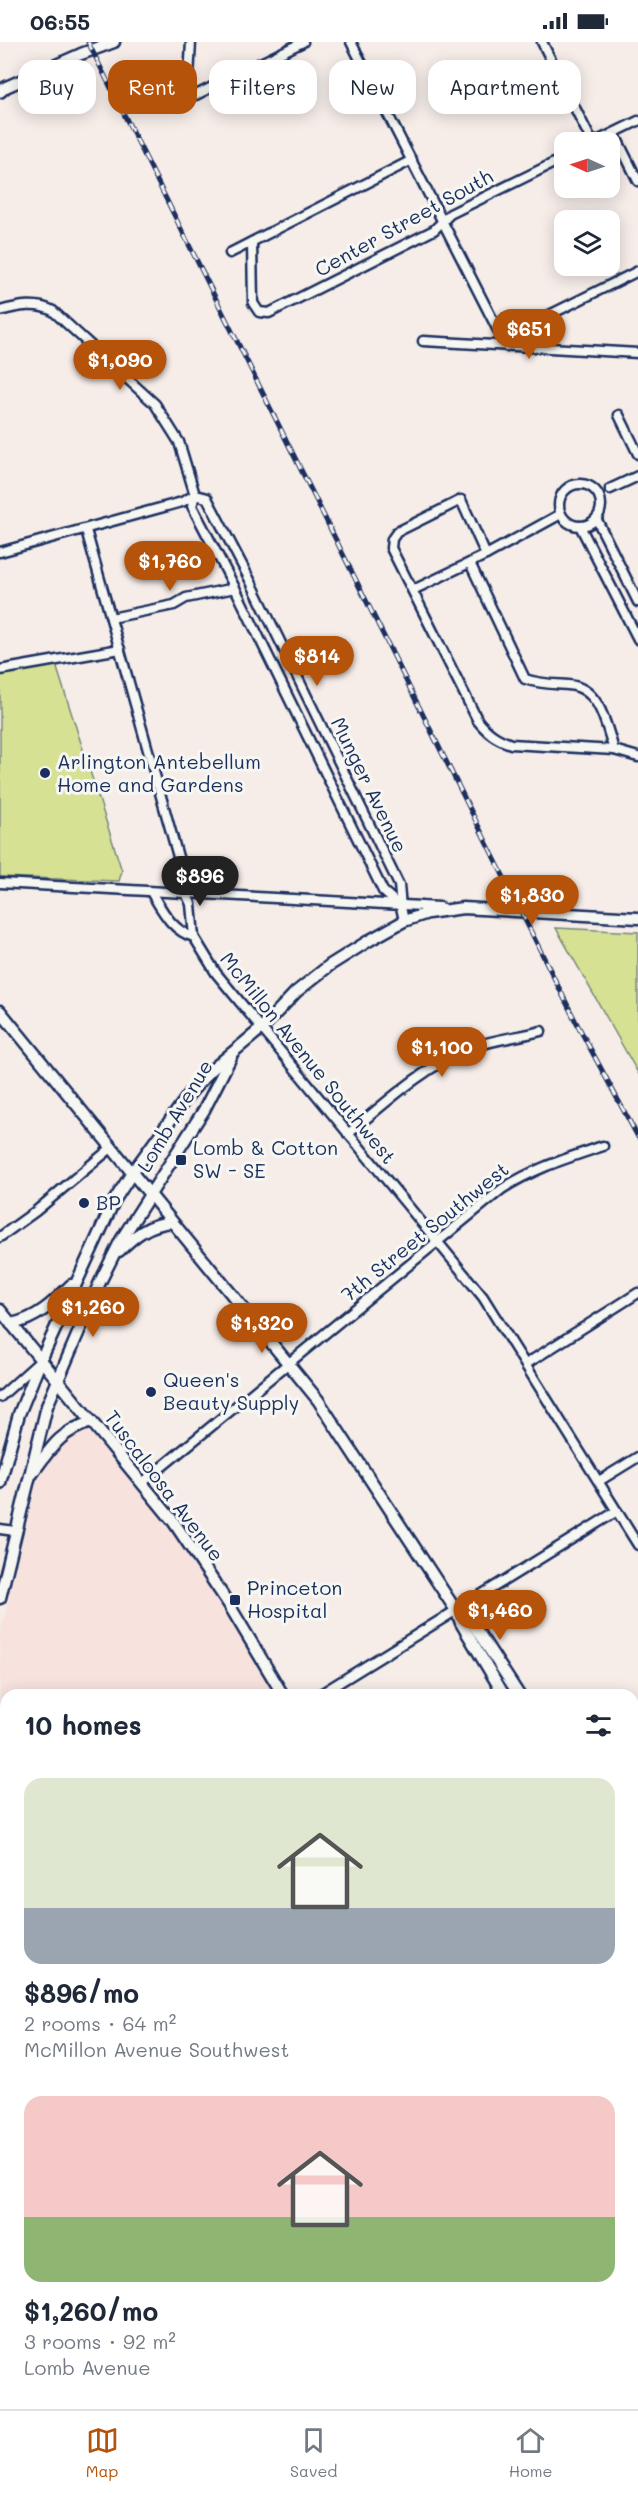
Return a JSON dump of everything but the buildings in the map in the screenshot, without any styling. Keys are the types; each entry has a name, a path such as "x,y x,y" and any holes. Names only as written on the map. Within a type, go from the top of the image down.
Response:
{"main road":[{"path":"0,92 6,87 114,42"},
{"name":"Lomb Avenue","path":"0,1483 19,1414 76,1281 114,1202 132,1173 190,1093 209,1072 262,1028 296,992 330,965 404,921 428,913 463,908 638,918"},
{"path":"0,1011 318,1400 457,1611 461,1623 500,1689"},
{"name":"Lomb Avenue","path":"0,1598 28,1479 56,1380 74,1346 112,1257 149,1194 204,1110 232,1054"},
{"path":"112,1257 136,1234 158,1223 172,1222"},
{"path":"11,1324 23,1322 40,1314 76,1281"},
{"name":"Tuscaloosa Avenue","path":"0,1310 173,1521 228,1603 279,1689"},
{"path":"28,1479 63,1435 72,1428 92,1422"},
{"path":"0,1473 7,1459"},
{"path":"457,1611 469,1618 515,1689"}],"street":[{"path":"191,42 188,94 202,93 303,42"},
{"path":"351,42 506,346"},
{"path":"542,42 588,132"},
{"path":"616,132 638,121"},
{"path":"620,145 638,182"},
{"path":"230,253 412,160"},
{"name":"Center Street South","path":"252,242 253,303 255,308 263,314 278,310 391,253 434,230 450,214 554,163"},
{"path":"506,346 511,334 638,270"},
{"name":"Munger Avenue","path":"0,311 20,306 45,306 154,404 179,442 195,495 192,506 235,588 383,891 400,907"},
{"path":"423,341 638,353"},
{"path":"619,415 638,454"},
{"path":"595,490 610,489 638,476"},
{"path":"601,501 595,490 579,484 566,489 559,501 561,514 570,524 580,526 591,524 597,520 601,501 610,489"},
{"path":"0,552 182,502 195,495"},
{"name":"Munger Avenue","path":"195,495 207,498 340,764 399,885 400,907 404,921"},
{"path":"486,555 461,500 397,532 392,539 391,548 478,721 496,739 511,744 614,750 638,757"},
{"path":"413,590 486,555 561,514"},
{"path":"597,520 638,602"},
{"path":"580,526 638,639"},
{"name":"McMillon Avenue Southwest","path":"86,530 182,871 186,893 191,904 194,937 216,973 438,1240 483,1298 638,1545"},
{"path":"470,563 525,679 534,682 574,685 586,689 595,699 614,750"},
{"path":"111,618 174,605 186,598 235,588"},
{"path":"258,636 273,628"},
{"path":"0,670 120,649"},
{"path":"325,772 340,764"},
{"path":"0,884 400,907 463,908"},
{"path":"151,891 169,920 187,935 194,937"},
{"path":"348,1134 389,1099 455,1054 476,1046 541,1031"},
{"name":"7th Street Southwest","path":"142,1483 487,1200 525,1174 603,1146"},
{"path":"0,1238 111,1148"},
{"path":"526,1364 638,1293"},
{"path":"0,1397 41,1360"},
{"path":"599,1481 638,1457"},
{"path":"329,1689 617,1511"},
{"path":"0,1528 15,1531"}],"shaded area":[{"path":"79,1422 173,1521 275,1689 0,1689 0,1634 44,1450"}],"green space":[{"name":"Arlington Antebellum Home and Gardens","path":"56,665 122,871 119,881 0,877 0,675"},
{"path":"556,928 638,932 638,1073"}],"railway":[{"path":"88,42 577,1024 638,1137"}],"place":[{"name":"Arlington Antebellum Home and Gardens","path":"45,773"},
{"name":"Lomb & Cotton SW - SE","path":"181,1160"},
{"name":"BP","path":"84,1203"},
{"name":"Queen's Beauty Supply","path":"151,1392"},
{"name":"Princeton Hospital","path":"235,1600"}]}
